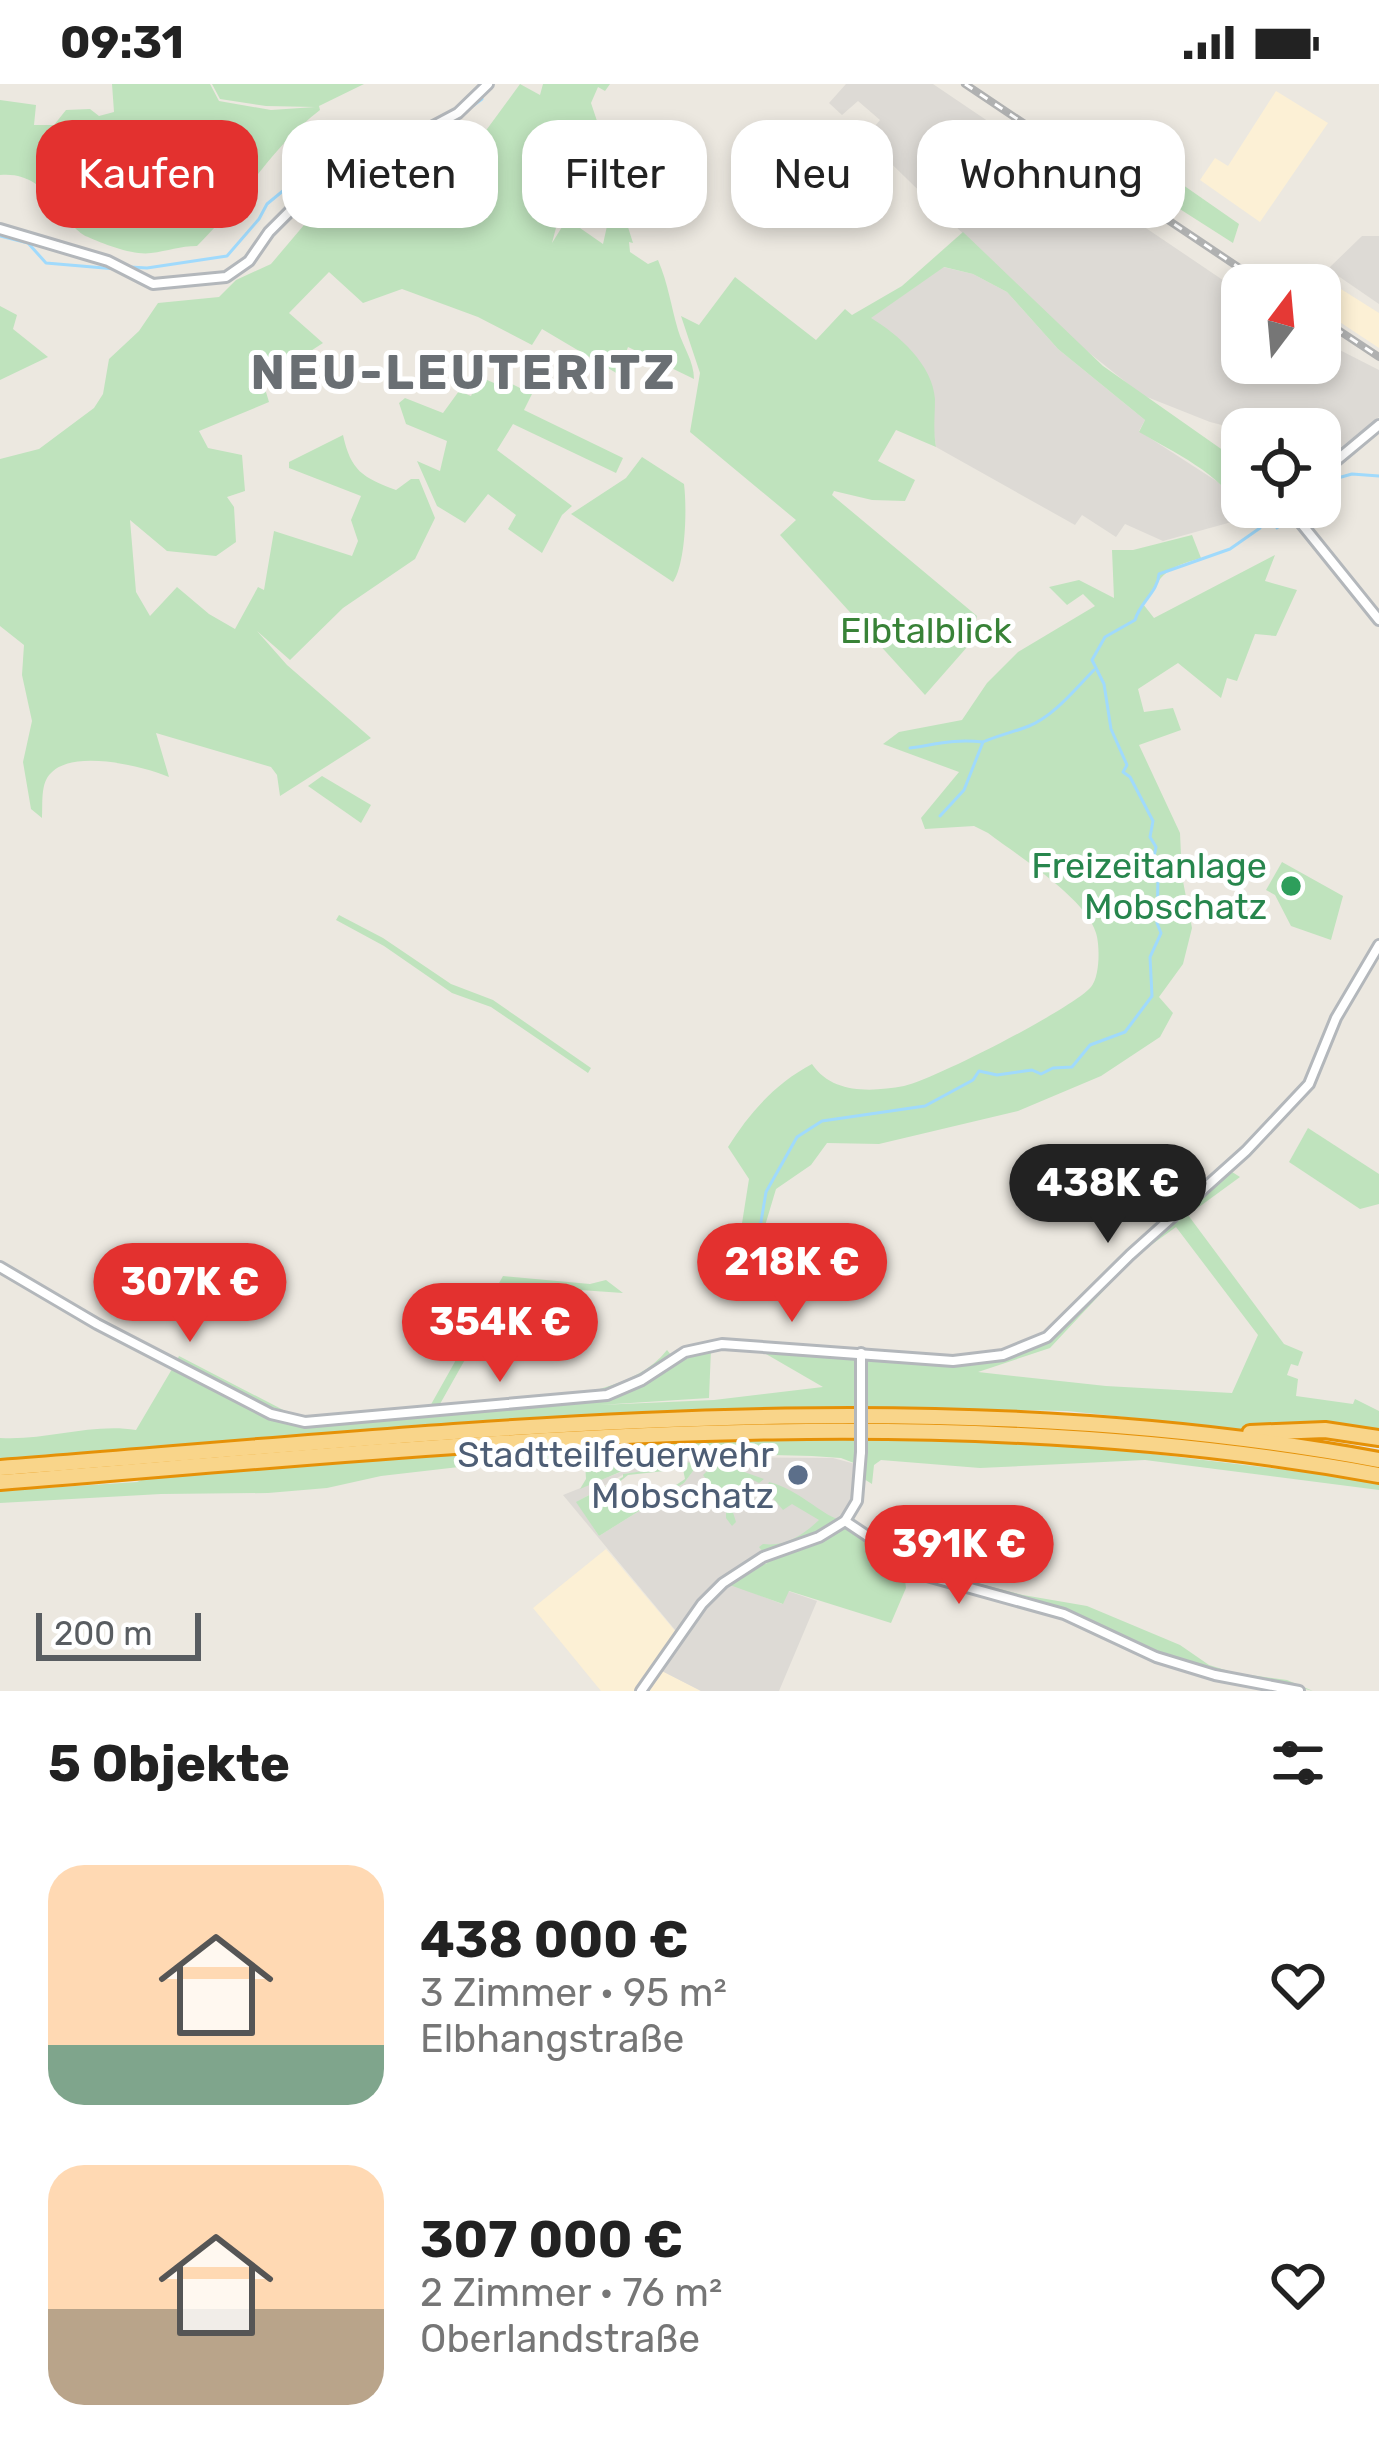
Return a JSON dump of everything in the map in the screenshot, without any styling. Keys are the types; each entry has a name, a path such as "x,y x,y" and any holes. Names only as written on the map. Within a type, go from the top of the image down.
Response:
{"highway":[{"path":"0,1468 706,1418 888,1414 1005,1418 1215,1436 1379,1460"},
{"path":"0,1482 608,1436 864,1428 1132,1440 1379,1475"},
{"path":"1215,1436 1324,1430 1379,1438"}],"street":[{"path":"0,229 108,261 153,284 205,282 238,272 308,192 458,113 488,84"},
{"path":"1341,457 1379,425"},
{"path":"1305,528 1379,620"},
{"path":"0,1267 97,1324 272,1414 305,1423 608,1395 685,1352 722,1344 979,1360 1029,1347 1056,1331 1130,1255 1284,1114 1309,1084 1336,1018 1379,945"},
{"path":"640,1691 698,1609 723,1583 763,1557 819,1537 845,1521 857,1501 862,1452 861,1353"},
{"path":"845,1521 927,1576 1064,1614 1156,1657 1240,1681 1299,1691"}],"shaded area":[{"path":"846,84 933,84 986,120 917,120 917,189 893,165 893,120 880,120 858,101 842,115 829,103"},
{"path":"1276,91 1328,123 1260,222 1200,180 1215,158 1228,166"},
{"path":"957,228 1146,228 1221,279 1221,384 1341,384 1341,351 1379,370 1379,417 1341,447 1341,408 1221,408 1221,425 1210,422 1142,395 1068,336"},
{"path":"1362,236 1379,236 1379,304 1341,278 1341,264 1333,264"},
{"path":"943,267 973,274 1007,292 1058,349 1145,420 1139,431 1221,485 1221,525 1163,541 1125,524 1116,537 1082,515 1075,525 936,447 935,400 870,318"},
{"path":"1341,289 1379,313 1379,348 1341,323"},
{"path":"699,1457 833,1458 859,1465 852,1508 833,1524 763,1553 720,1580 782,1604 788,1591 817,1601 779,1691 701,1691 652,1666 676,1631 563,1495 651,1460 698,1461","holes":["698,1464 684,1483 599,1536 577,1502 624,1474"]},
{"path":"606,1549 676,1632 653,1666 701,1691 601,1691 533,1608"}],"green space":[{"path":"112,84 210,84 219,101 271,110 315,107 220,99 212,84 364,84 319,106 308,120 282,120 282,146 258,175 258,120 58,120 66,110 90,109 99,116 114,112"},
{"path":"520,84 540,95 543,84 610,84 605,91 598,87 591,103 597,120 522,120 522,228 556,228 552,243 561,228 580,228 603,244 607,228 628,228 633,243 629,242 630,252 648,264 658,260 694,379 628,347 618,374 542,329 532,345 478,317 402,289 363,303 329,272 289,313 323,343 263,382 269,402 199,431 208,448 242,455 245,491 227,497 234,507 236,542 216,556 167,551 130,520 136,592 150,616 177,587 235,629 258,587 264,590 274,531 352,556 358,541 351,520 361,496 289,468 289,462 343,435 354,465 366,476 396,490 419,479 435,518 415,559 343,608 290,660 257,631 287,665 371,738 280,796 271,767 156,733 169,777 109,762 61,766 45,782 42,818 31,809 23,762 32,721 22,675 24,645 0,626 0,459 39,449 94,408 103,394 109,359 139,331 158,303 219,297 236,280 271,264 301,228 498,228 498,120 494,120"},
{"path":"0,100 36,105 36,185 0,175"},
{"path":"1185,186 1239,224 1233,243 1185,212"},
{"path":"75,228 213,228 197,246 144,253 119,249"},
{"name":"Elbtalblick","path":"963,232 1103,366 1221,449 1221,485 1139,432 1145,420 1058,349 1007,292 973,274 944,267 871,318 903,342 928,374 935,399 936,447 896,430 878,461 915,480 905,501 872,500 834,491 832,495 977,616 968,646 925,695 780,535 796,520 690,432 700,373 681,316 699,325 735,277 816,340 845,309 852,315 902,286"},
{"path":"0,306 17,315 13,329 48,357 0,380"},
{"path":"480,377 494,383 498,377 532,394 524,410 623,458 616,473 513,424 497,450 572,506 542,553 508,529 516,515 488,494 465,523 437,506 417,461 440,471 447,441 406,424 399,403 405,398 443,413 459,391 471,396"},
{"path":"642,457 684,484 683,549 673,582 571,514 626,478"},
{"path":"1192,535 1201,558 1161,578 1143,604 1154,618 1275,555 1265,581 1297,590 1276,636 1255,634 1237,681 1227,678 1221,698 1178,663 1138,689 1144,712 1173,708 1181,730 1139,745 1180,833 1192,928 1183,964 1159,997 1173,1013 1160,1037 1101,1076 1018,1111 879,1144 827,1143 811,1165 776,1189 761,1239 740,1236 749,1179 728,1147 755,1110 787,1080 812,1064 841,1086 866,1090 904,1086 1001,1042 1091,987 1098,969 1097,939 1079,906 1032,865 974,826 925,829 921,818 959,772 883,744 899,732 962,720 987,683 1018,652 1095,606 1083,594 1067,605 1049,587 1079,580 1114,598 1112,550 1133,550"},
{"path":"322,776 371,805 361,823 308,786"},
{"path":"1282,862 1343,896 1331,940 1291,926 1275,895 1266,890"},
{"path":"339,915 451,984 493,1000 591,1068 588,1073 491,1007 452,993 336,920"},
{"path":"1308,1128 1379,1174 1379,1204 1360,1209 1289,1162"},
{"path":"1229,1170 1240,1177 1188,1215 1284,1344 1303,1352 1298,1366 1291,1364 1287,1375 1298,1379 1296,1396 1353,1404 1355,1399 1379,1411 1379,1434 1249,1430 1067,1411 865,1407 863,1363 868,1357 979,1363 1032,1349 1066,1326 1124,1263","holes":["1176,1227 1258,1335 1232,1393 978,1372 1050,1348 1136,1256"]},
{"path":"503,1276 590,1284 606,1280 623,1293 507,1285 440,1404 496,1403 313,1420 272,1411 177,1360 179,1356 304,1417 429,1408"},
{"path":"761,1347 853,1356 857,1406 596,1415 0,1461 0,1438 136,1430 175,1364 280,1420 313,1426 608,1398 711,1349 709,1398 599,1405 714,1400 823,1387"},
{"path":"667,1350 672,1356 619,1388 551,1398 623,1381 648,1368"},
{"path":"857,1435 859,1465 812,1456 619,1451 589,1455 596,1473 624,1460 627,1469 580,1489 586,1479 585,1462 578,1457 381,1476 327,1488 268,1493 0,1503 0,1491 146,1478 595,1445"},
{"path":"865,1435 1054,1442 1360,1479 1379,1483 1379,1490 1145,1460 980,1468 881,1460 874,1465 872,1484 864,1479"},
{"path":"678,1462 699,1463 684,1483 599,1536 576,1502 623,1474 677,1466","holes":["683,1469 685,1479 639,1510 618,1483 628,1475"]},
{"path":"716,1462 764,1479 759,1483 751,1479 729,1500 736,1522 732,1526 726,1518 726,1503 703,1475"},
{"path":"769,1482 838,1519 830,1527 763,1552 759,1547 763,1544 794,1539 819,1520 792,1504 783,1510 766,1490"},
{"path":"847,1527 903,1564 906,1588 891,1623 789,1591 783,1604 727,1584 761,1561 766,1564 771,1557"},
{"path":"916,1567 1087,1606 1180,1645 1209,1665 1287,1680 1313,1691 1239,1678 1158,1654 1079,1618"}],"waterway":[{"path":"130,267 227,256 267,204 295,181 319,193 411,181 420,145 482,99"},
{"path":"0,236 28,243 46,263 116,269"},
{"path":"1341,477 1379,476"},
{"path":"757,1246 766,1192 797,1137 822,1121 925,1106 973,1080 979,1071 1041,1074 1072,1067 1090,1045 1125,1032 1152,996 1150,957 1161,933 1158,877 1152,866 1153,821 1123,772 1127,765 1111,729 1104,684 1092,660 1105,637 1135,620 1159,574 1230,549 1260,528"},
{"path":"940,816 964,790 983,742 1038,722 1094,670"},
{"path":"910,748 983,742"}],"railway":[{"path":"965,84 1234,264"},
{"path":"1341,332 1379,357"}],"place":[{"name":"Freizeitanlage Mobschatz","path":"1291,886"},
{"name":"Stadtteilfeuerwehr Mobschatz","path":"798,1475"}],"district":[{"name":"NEU-LEUTERITZ","path":"464,372"}]}
